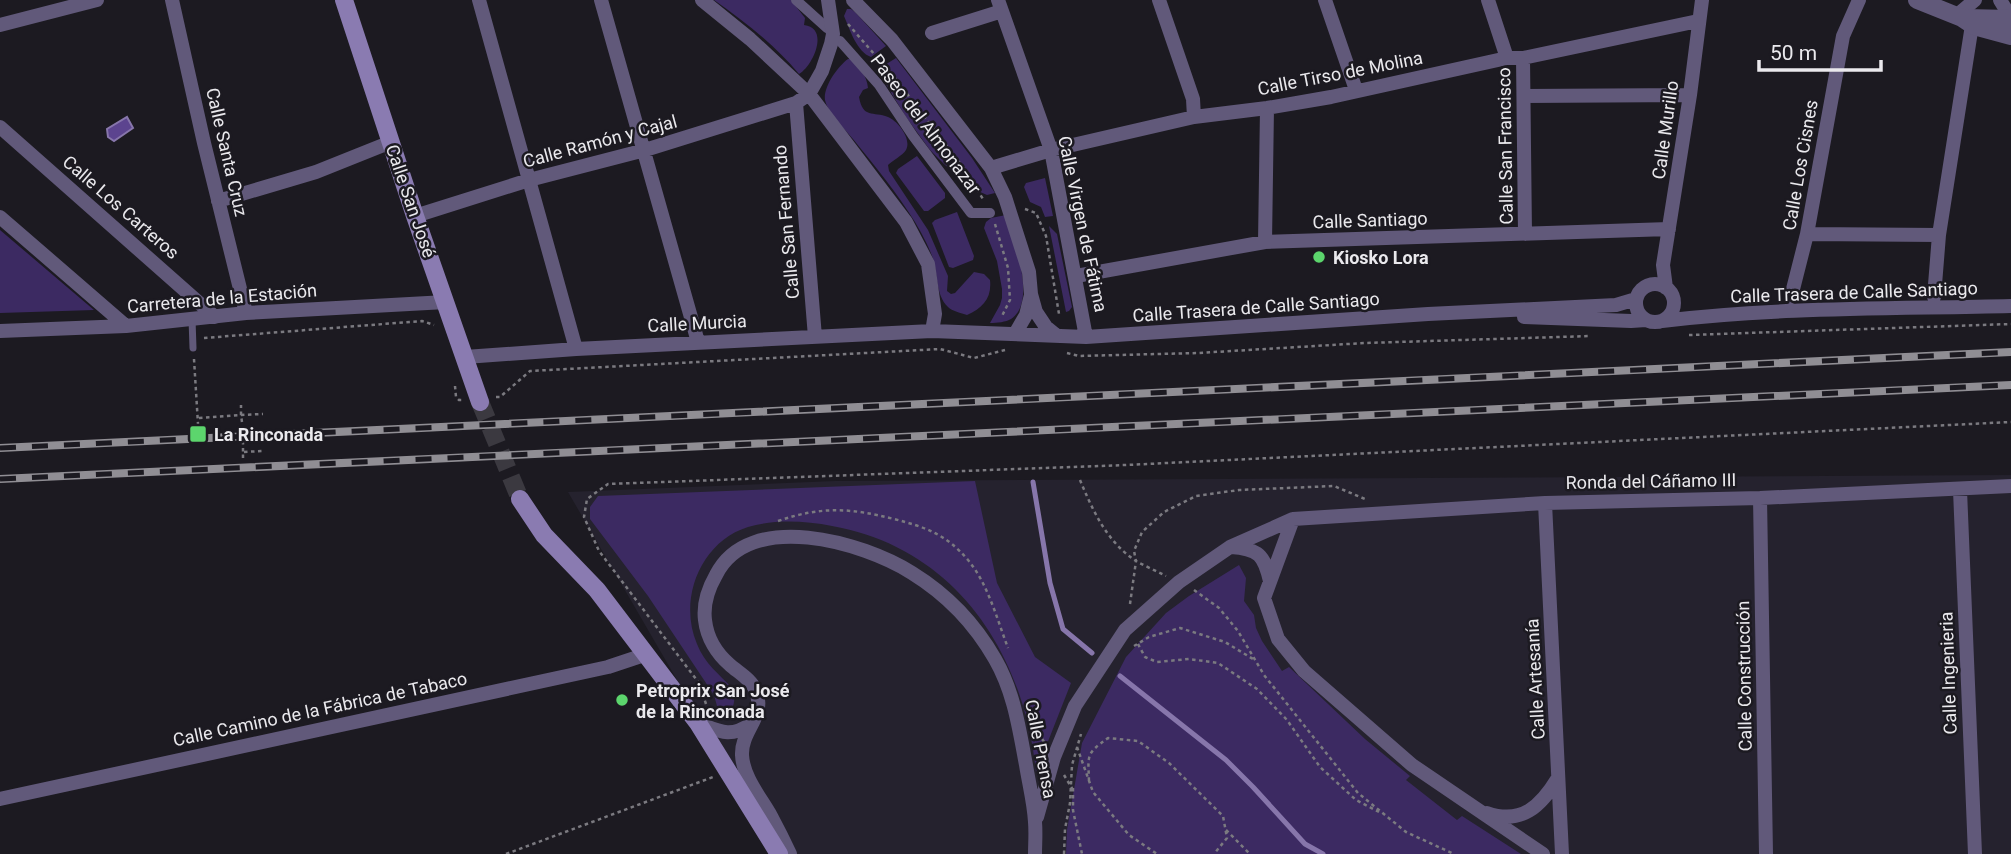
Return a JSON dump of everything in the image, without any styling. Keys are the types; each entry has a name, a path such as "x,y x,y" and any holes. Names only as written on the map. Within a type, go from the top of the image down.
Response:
{"main road":[{"name":"Calle San José","path":"344,0 480,402"},
{"path":"520,499 544,535 597,590 648,654 698,723 779,854"}],"street":[{"path":"0,25 97,0"},
{"name":"Calle Santa Cruz","path":"172,0 246,313"},
{"path":"479,0 576,349"},
{"path":"601,0 698,342"},
{"path":"702,0 750,39 906,222 928,264 935,314 932,331"},
{"name":"Paseo del Almonazar","path":"796,0 833,34 879,85 971,214 990,213"},
{"path":"828,0 833,34"},
{"path":"802,99 822,71 838,14 847,0"},
{"path":"853,0 892,40 991,168 1005,197 1029,272 1036,312 1057,343"},
{"path":"1159,0 1194,99 1194,117"},
{"path":"1325,0 1356,90"},
{"path":"1488,0 1507,58"},
{"name":"Calle Murillo","path":"1660,286 1702,0"},
{"name":"Calle Los Cisnes","path":"1791,297 1807,234 1843,36 1859,0"},
{"path":"1917,0 1963,20 2011,25 2000,0"},
{"path":"1934,296 1963,20 1975,0"},
{"path":"932,33 1000,6"},
{"name":"Calle Virgen de Fátima","path":"1000,6 1051,150 1086,337"},
{"name":"Calle Tirso de Molina","path":"991,168 1051,150 1194,117 1267,108 1698,21"},
{"name":"Calle San Francisco","path":"1523,58 1525,234"},
{"path":"1524,96 1690,96"},
{"name":"Calle Ramón y Cajal","path":"415,216 529,180 645,150 802,99"},
{"name":"Calle San Fernando","path":"802,99 815,338"},
{"path":"1265,242 1267,108"},
{"name":"Calle Los Carteros","path":"0,127 215,317"},
{"path":"218,201 316,172 391,142"},
{"path":"0,217 126,326"},
{"name":"Calle Santiago","path":"1076,276 1265,242 1669,229"},
{"path":"1807,234 1939,235"},
{"path":"1660,286 1671,292 1674,302 1671,313 1662,321 1646,320 1638,311 1636,299 1642,289 1660,286"},
{"path":"1015,334 1026,315 1031,294"},
{"name":"Calle Trasera de Calle Santiago","path":"1015,334 1057,343 1086,337 1616,304 1636,299"},
{"name":"Carretera de la Estación","path":"0,331 126,326 246,313 446,302"},
{"path":"1674,302 1697,317"},
{"name":"Calle Trasera de Calle Santiago","path":"1662,321 1788,311 2011,306"},
{"path":"935,314 956,326 979,333"},
{"name":"Calle Trasera de Calle Santiago","path":"1428,314 1646,320"},
{"name":"Calle Murcia","path":"465,357 932,331 1015,334"},
{"name":"Ronda del Cáñamo III","path":"1035,823 1054,757 1075,706 1125,630 1179,582 1230,547 1293,519 1545,503 1760,498 2011,486"},
{"name":"Calle Ingenieria","path":"1960,490 1975,854"},
{"name":"Calle Construcción","path":"1760,498 1766,854"},
{"name":"Calle Artesanía","path":"1545,503 1562,854"},
{"path":"1293,519 1264,598 1278,639 1304,671 1412,765 1543,854"},
{"name":"Calle Prensa","path":"790,854 748,777 742,760 741,744 759,710 756,691 747,677 718,654 705,621 705,602 719,569 736,551 758,540 780,538 841,542 910,572 936,590 979,634 1007,681 1016,708 1035,823 1035,854"},
{"path":"1230,547 1252,550 1260,555 1267,567 1270,581"},
{"name":"Calle Camino de la Fábrica de Tabaco","path":"0,799 608,667 648,654"},
{"path":"698,723 729,733 738,732 752,723"},
{"path":"1478,810 1504,817 1527,813 1538,806 1559,777"}],"lane":[{"path":"192,319 193,348"}],"path":[{"path":"1036,213 1046,236 1059,314"},
{"path":"192,338 422,321 438,327"},
{"path":"1683,335 2011,324"},
{"path":"1057,343 1079,356 1601,336"},
{"path":"193,348 198,424"},
{"path":"500,397 530,371 940,349 974,358 1006,349"},
{"path":"455,383 456,397 459,400"},
{"path":"241,405 242,422"},
{"path":"198,418 263,414"},
{"path":"698,723 707,708 699,683 600,551 584,517 587,499 608,484 1126,465 2011,422"},
{"path":"243,441 243,458"},
{"path":"243,452 263,451"},
{"path":"1080,480 1095,516 1119,548 1136,561 1189,587 1219,608 1238,631 1264,675 1358,793 1406,832 1454,854"},
{"path":"1125,630 1136,561 1134,551 1142,532 1164,512 1196,496 1239,490 1334,486 1372,502"},
{"path":"1129,649 1149,637 1180,628 1224,642 1256,661"},
{"path":"1138,644 1145,657 1157,662 1189,659 1218,663 1257,689 1287,720 1320,767 1356,800 1385,814"},
{"path":"1064,854 1072,765 1084,725"},
{"path":"1089,781 1088,757 1093,749 1108,738 1138,741 1169,763 1223,816 1227,838 1214,854"},
{"path":"1077,747 1093,792 1129,835 1157,854"},
{"path":"1072,765 1073,810 1082,854"},
{"path":"506,854 729,771"},
{"path":"1226,830 1250,854"}],"shaded area":[{"path":"714,0 791,0 805,18 804,25 816,33 818,40 814,56 799,74 759,34"},
{"path":"847,9 855,12 886,46 871,57 866,54 854,40 844,16"},
{"path":"896,58 972,158 995,193 987,195 971,188 930,150 879,73 880,68"},
{"path":"848,59 855,62 866,80 868,88 863,90 859,97 863,109 892,119 906,136 906,150 888,165 889,171 928,230 948,276 947,291 955,293 974,272 984,274 990,280 990,292 985,302 967,315 952,310 944,302 932,256 915,222 886,180 829,110 825,95 829,83"},
{"path":"127,117 133,128 114,141 108,137 107,129"},
{"path":"917,156 945,193 945,198 928,211 924,211 896,173"},
{"path":"1045,178 1053,216 1045,217 1041,207 1030,202 1024,187 1026,183"},
{"path":"957,212 974,256 973,260 953,268 949,267 932,223"},
{"path":"1006,215 1018,254 1023,299 1019,310 1011,319 990,323 1000,305 1002,289 997,261 984,228 991,218"},
{"path":"1049,226 1057,234 1072,307 1066,312"},
{"path":"0,230 94,310 0,313"},
{"path":"2011,475 2011,854 778,854 568,492 835,481"},
{"path":"975,481 997,583 1035,657 1071,683 1036,772 1029,728 1016,686 999,648 976,613 948,582 914,557 876,538 832,526 801,522 748,527 717,545 697,575 690,609 692,627 700,651 733,689 732,709 725,715 714,716 717,706 714,695 648,596 590,519 590,507 598,496"},
{"path":"1239,565 1246,578 1244,601 1254,615 1262,641 1282,671 1289,667 1365,739 1410,776 1406,780 1457,820 1462,816 1521,854 1066,854 1067,830 1082,743 1126,657 1166,613"}],"waterway":[{"path":"1033,482 1050,583 1063,629 1092,653"},
{"path":"1120,676 1226,760 1305,844 1323,854"}],"tunnel":[{"path":"480,402 520,499"}],"railway":[{"path":"0,448 2011,352"},
{"path":"0,479 2011,385"}],"place":[{"name":"Kiosko Lora","path":"1319,257"},
{"name":"La Rinconada","path":"198,434"},
{"name":"Petroprix San José de la Rinconada","path":"622,700"}]}
